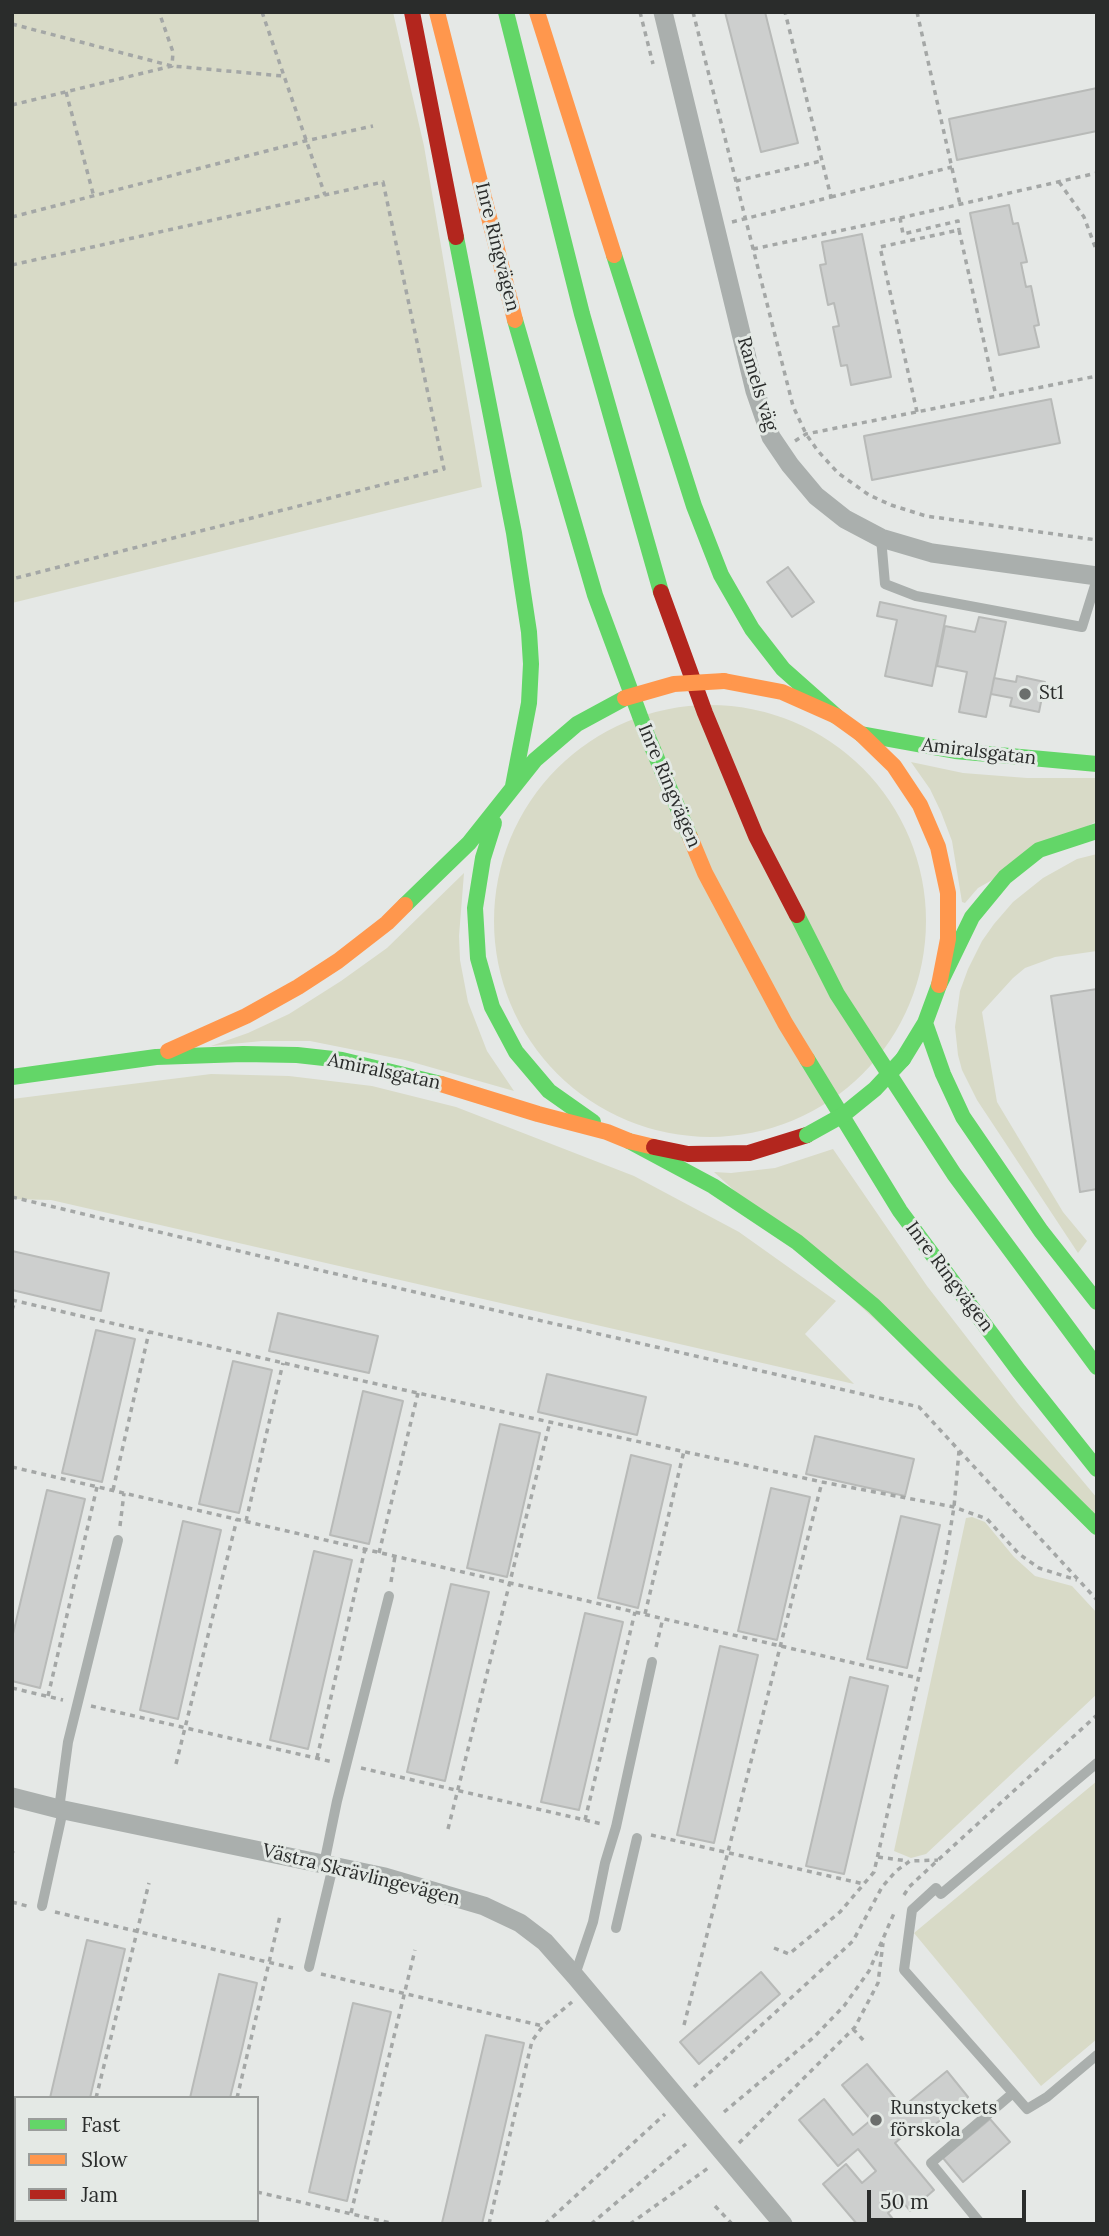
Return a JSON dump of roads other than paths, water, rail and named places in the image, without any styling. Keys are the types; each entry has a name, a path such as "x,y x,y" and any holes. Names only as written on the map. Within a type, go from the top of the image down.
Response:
{"main road":[{"path":"412,12 514,533 529,632 529,703 513,786"},
{"name":"Inre Ringvägen","path":"437,12 520,339 595,595 647,735 705,873 785,1023 900,1211 1019,1371 1097,1469"},
{"path":"506,12 582,314 659,587 705,713 756,836 837,994 954,1174 1097,1367"},
{"path":"537,12 694,506 721,575 752,629 783,669 836,716"},
{"name":"Amiralsgatan","path":"156,1057 246,1016 338,961 387,923 440,872 469,843 535,760 577,724 625,698 674,684 724,681 782,692 836,716 862,734 894,766 920,805 938,847 948,893 948,939 939,985"},
{"name":"Amiralsgatan","path":"862,734 955,751 1097,764"},
{"name":"Amiralsgatan","path":"499,807 483,858 475,908 478,958 492,1007 516,1052 549,1091 607,1132"},
{"name":"Amiralsgatan","path":"12,1077 156,1057 297,1055 342,1060 448,1086 607,1132 629,1141 688,1154 749,1153 807,1135 844,1115 875,1090 903,1059 925,1023 939,985 972,917 1005,877 1039,850 1097,831"},
{"path":"925,1023 943,1074 963,1117 1041,1231 1097,1302"},
{"path":"629,1141 713,1186 806,1250 874,1306 1097,1527"}],"street":[{"name":"Ramels väg","path":"663,12 755,391 771,437 780,450 816,496 845,519 881,538 932,553 1097,578"},
{"name":"Västra Skrävlingevägen","path":"12,1797 61,1810 385,1877 484,1906 520,1923 545,1942 646,2057 783,2224"}],"lane":[{"path":"881,538 885,584 915,596 1082,627 1097,578"},
{"path":"42,1906 61,1810 68,1742 118,1540"},
{"path":"309,1969 346,1765 389,1596"},
{"path":"581,1983 605,1863 616,1827 652,1662"},
{"path":"1097,1763 941,1894 936,1888 912,1910 905,1970 1027,2109 1047,2097 1097,2055"},
{"path":"616,1928 637,1838"},
{"path":"981,2224 931,2163 1013,2093"}],"place":[{"name":"St1","path":"1025,694"},
{"name":"Runstyckets förskola","path":"876,2120"}]}
